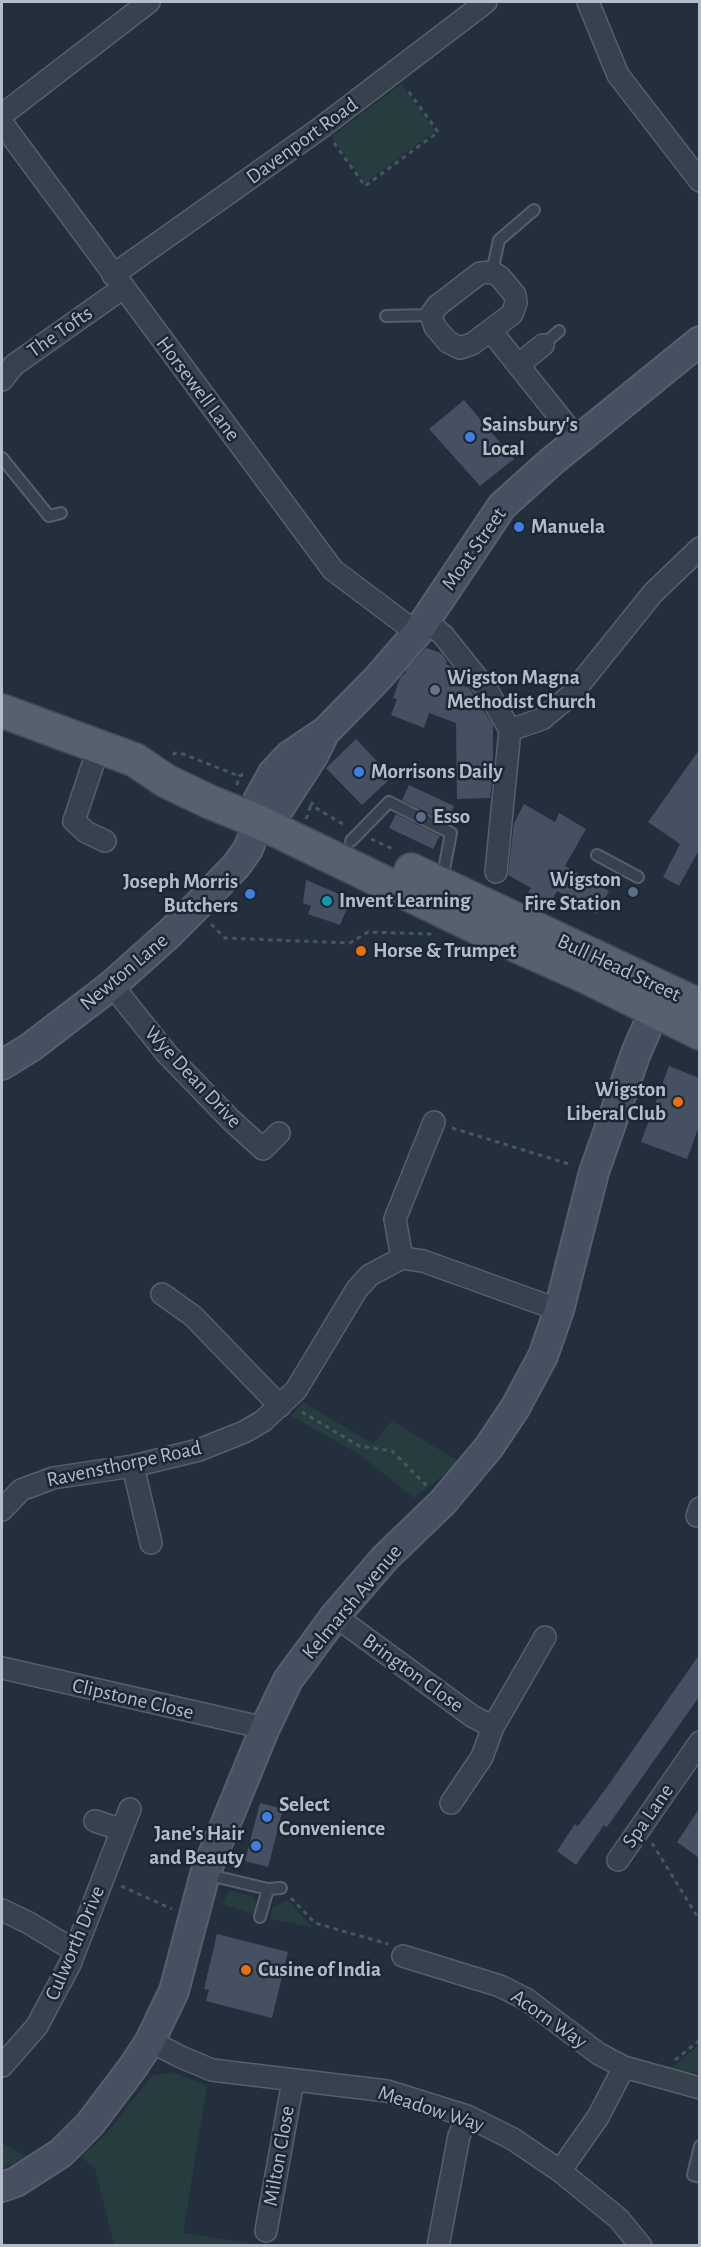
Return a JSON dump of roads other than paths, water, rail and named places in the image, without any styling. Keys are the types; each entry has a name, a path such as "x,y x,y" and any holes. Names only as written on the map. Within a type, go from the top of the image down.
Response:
{"main road":[{"path":"5,718 150,761 166,781 247,800 340,848"},
{"name":"Bull Head Street","path":"247,800 312,822 340,848 439,900 658,999 699,1033"},
{"name":"Bull Head Street","path":"658,999 699,1006"}],"street":[{"path":"3,125 149,2"},
{"name":"Davenport Road","path":"118,282 486,2"},
{"path":"588,2 618,75 699,181"},
{"name":"Horsewell Lane","path":"3,125 333,570 422,627 442,635 487,690 510,730"},
{"path":"492,272 500,277 515,295 516,303 512,314 472,344 460,348 448,342 435,327 431,315 437,306 480,273 492,272"},
{"name":"The Tofts","path":"2,380 14,365 118,282"},
{"path":"491,331 578,440"},
{"name":"Moat Street","path":"236,866 248,849 247,800 289,756 326,730 378,678 422,627 502,506 578,440 699,342"},
{"path":"518,365 543,345"},
{"path":"496,873 510,730 542,719 571,695 653,593 699,548"},
{"path":"99,746 74,821 86,832 105,841"},
{"name":"Newton Lane","path":"2,1065 31,1047 112,985 195,908 236,866"},
{"name":"Wye Dean Drive","path":"112,985 167,1054 231,1120 263,1149 279,1133"},
{"name":"Kelmarsh Avenue","path":"2,2187 16,2182 61,2153 90,2124 133,2067 150,2041 174,1991 204,1874 265,1728 288,1680 335,1616 385,1558 443,1502 489,1447 515,1408 543,1356 559,1310 594,1172 636,1053 658,999"},
{"path":"434,1122 395,1219 402,1258 423,1261 559,1310"},
{"name":"Ravensthorpe Road","path":"2,1510 21,1490 53,1478 133,1466 199,1450 244,1432 263,1421 296,1390 357,1289 370,1275 402,1258"},
{"path":"162,1294 193,1316 280,1406"},
{"path":"133,1466 151,1543"},
{"name":"Brington Close","path":"335,1616 455,1703 493,1726"},
{"path":"451,1803 482,1757 493,1726 545,1637"},
{"name":"Clipstone Close","path":"2,1668 265,1728"},
{"name":"Spa Lane","path":"618,1860 699,1742"},
{"name":"Culworth Drive","path":"2,2066 37,2026 75,1952 130,1809"},
{"path":"96,1821 122,1830"},
{"path":"2,1910 29,1923 75,1952"},
{"name":"Acorn Way","path":"403,1956 500,1986 526,1999 599,2054 624,2067 699,2088"},
{"name":"Meadow Way","path":"150,2041 212,2070 387,2091 467,2116 513,2139 560,2171 619,2219 641,2246"},
{"path":"560,2171 598,2117 624,2067"},
{"name":"Milton Close","path":"266,2231 293,2081"},
{"path":"438,2246 459,2136 467,2116"}],"lane":[{"path":"492,272 499,240 534,210"},
{"path":"386,316 431,315"},
{"path":"543,345 559,331"},
{"path":"2,458 50,516 61,513"},
{"path":"340,848 389,802 451,833 439,900"},
{"path":"597,855 638,877"},
{"path":"204,1874 268,1890 281,1888"},
{"path":"260,1917 268,1890"},
{"path":"699,2146 693,2175 699,2177"}],"place":[{"name":"Sainsbury's Local","path":"470,437"},
{"name":"Manuela","path":"519,527"},
{"name":"Wigston Magna Methodist Church","path":"435,690"},
{"name":"Morrisons Daily","path":"359,772"},
{"name":"Esso","path":"421,817"},
{"name":"Wigston Fire Station","path":"633,892"},
{"name":"Joseph Morris Butchers","path":"250,894"},
{"name":"Invent Learning","path":"327,901"},
{"name":"Horse & Trumpet","path":"361,951"},
{"name":"Wigston Liberal Club","path":"678,1102"},
{"name":"Select Convenience","path":"267,1817"},
{"name":"Jane's Hair and Beauty","path":"256,1846"},
{"name":"Cusine of India","path":"246,1970"}]}
